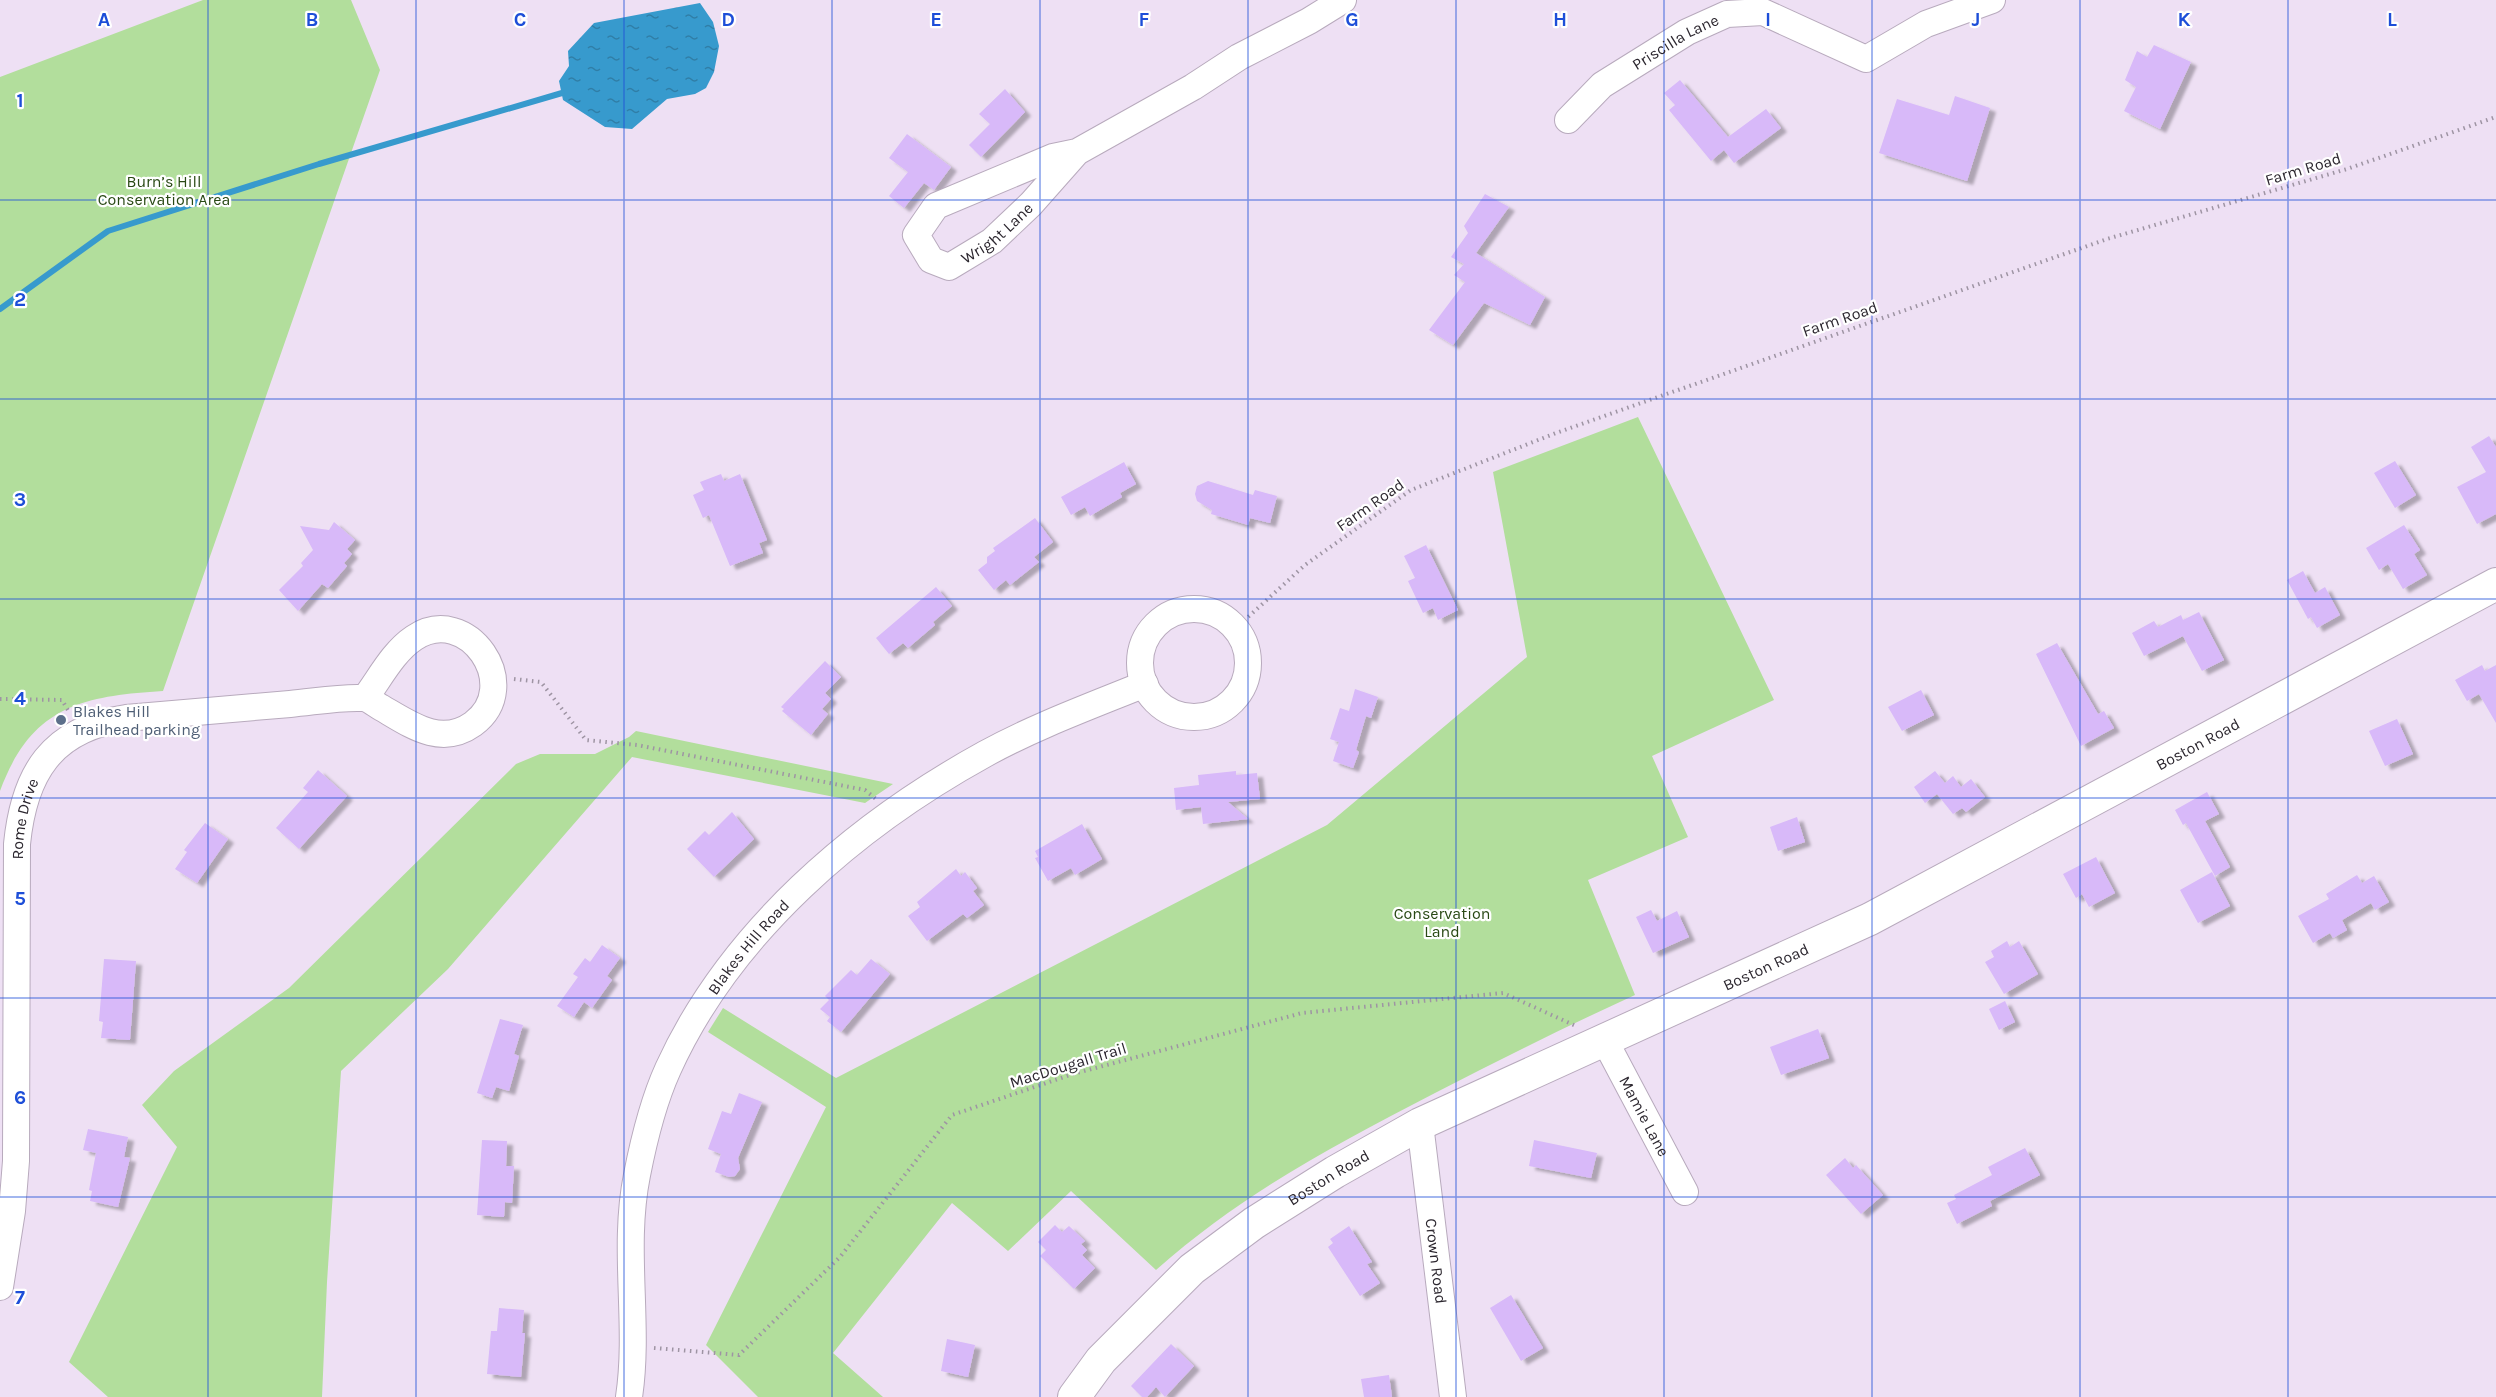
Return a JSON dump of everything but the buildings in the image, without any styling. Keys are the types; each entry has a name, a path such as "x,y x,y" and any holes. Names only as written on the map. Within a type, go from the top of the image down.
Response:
{"main road":[{"name":"Boston Road","path":"1074,1397 1101,1360 1192,1269 1263,1218 1420,1124 1870,919 2496,584"}],"street":[{"name":"Wright Lane","path":"1077,152 1031,204 992,241 949,267 931,260 915,235 936,206 1053,157 1077,152 1193,87 1239,57 1309,21 1343,0"},
{"name":"Priscilla Lane","path":"1568,120 1602,85 1687,32 1727,14 1763,12 1866,59 1926,24 1992,0"},
{"path":"1199,610 1222,618 1235,629 1247,654 1247,672 1241,690 1222,709 1205,716 1178,715 1161,706 1144,684 1141,668 1144,643 1153,628 1166,618 1182,611 1199,610"},
{"path":"432,631 449,631 465,635 479,645 489,659 494,676 489,706 479,720 466,729 452,734 436,735 420,731 365,698 403,648 416,637 432,631"},
{"name":"Blakes Hill Road","path":"629,1397 634,1346 631,1256 636,1179 654,1107 671,1063 701,1007 766,924 798,891 892,813 920,793 1010,741 1144,684"},
{"name":"Rome Drive","path":"0,1287 16,1161 17,844 24,798 33,776 66,740 80,730 106,721 365,698"},
{"name":"Mamie Lane","path":"1604,1039 1685,1192"},
{"name":"Crown Road","path":"1420,1124 1453,1397"}],"path":[{"name":"Farm Road","path":"1235,629 1305,565 1411,490 1567,429 2074,250 2347,169 2496,117"},
{"path":"494,676 541,682 586,740 637,745 865,790 892,813"},
{"path":"0,699 62,700 80,730"},
{"name":"MacDougall Trail","path":"634,1346 739,1355 840,1257 952,1115 1072,1074 1302,1013 1503,993 1604,1039"}],"green space":[{"name":"Burn’s Hill Conservation Area","path":"203,0 351,0 380,70 163,691 107,697 62,711 44,724 27,741 13,763 0,791 0,77"},
{"name":"Conservation Land","path":"1638,417 1774,700 1652,756 1688,837 1588,880 1635,995 1485,1068 1324,1152 1223,1217 1156,1270 1071,1191 1008,1251 952,1203 833,1353 883,1397 758,1397 706,1345 826,1107 708,1032 723,1008 836,1078 1327,825 1527,657 1493,472"},
{"path":"636,731 893,784 865,803 632,757 448,969 341,1071 322,1397 108,1397 69,1362 177,1147 142,1105 174,1071 289,988 516,764 540,754 595,754 629,737"}],"water":[{"path":"700,3 713,22 719,46 714,72 706,88 695,94 667,99 632,129 605,127 563,100 559,81 569,66 568,51 594,23"}],"waterway":[{"path":"0,309 108,231 319,164 562,93"}],"place":[{"name":"Blakes Hill Trailhead parking","path":"61,720"}]}
